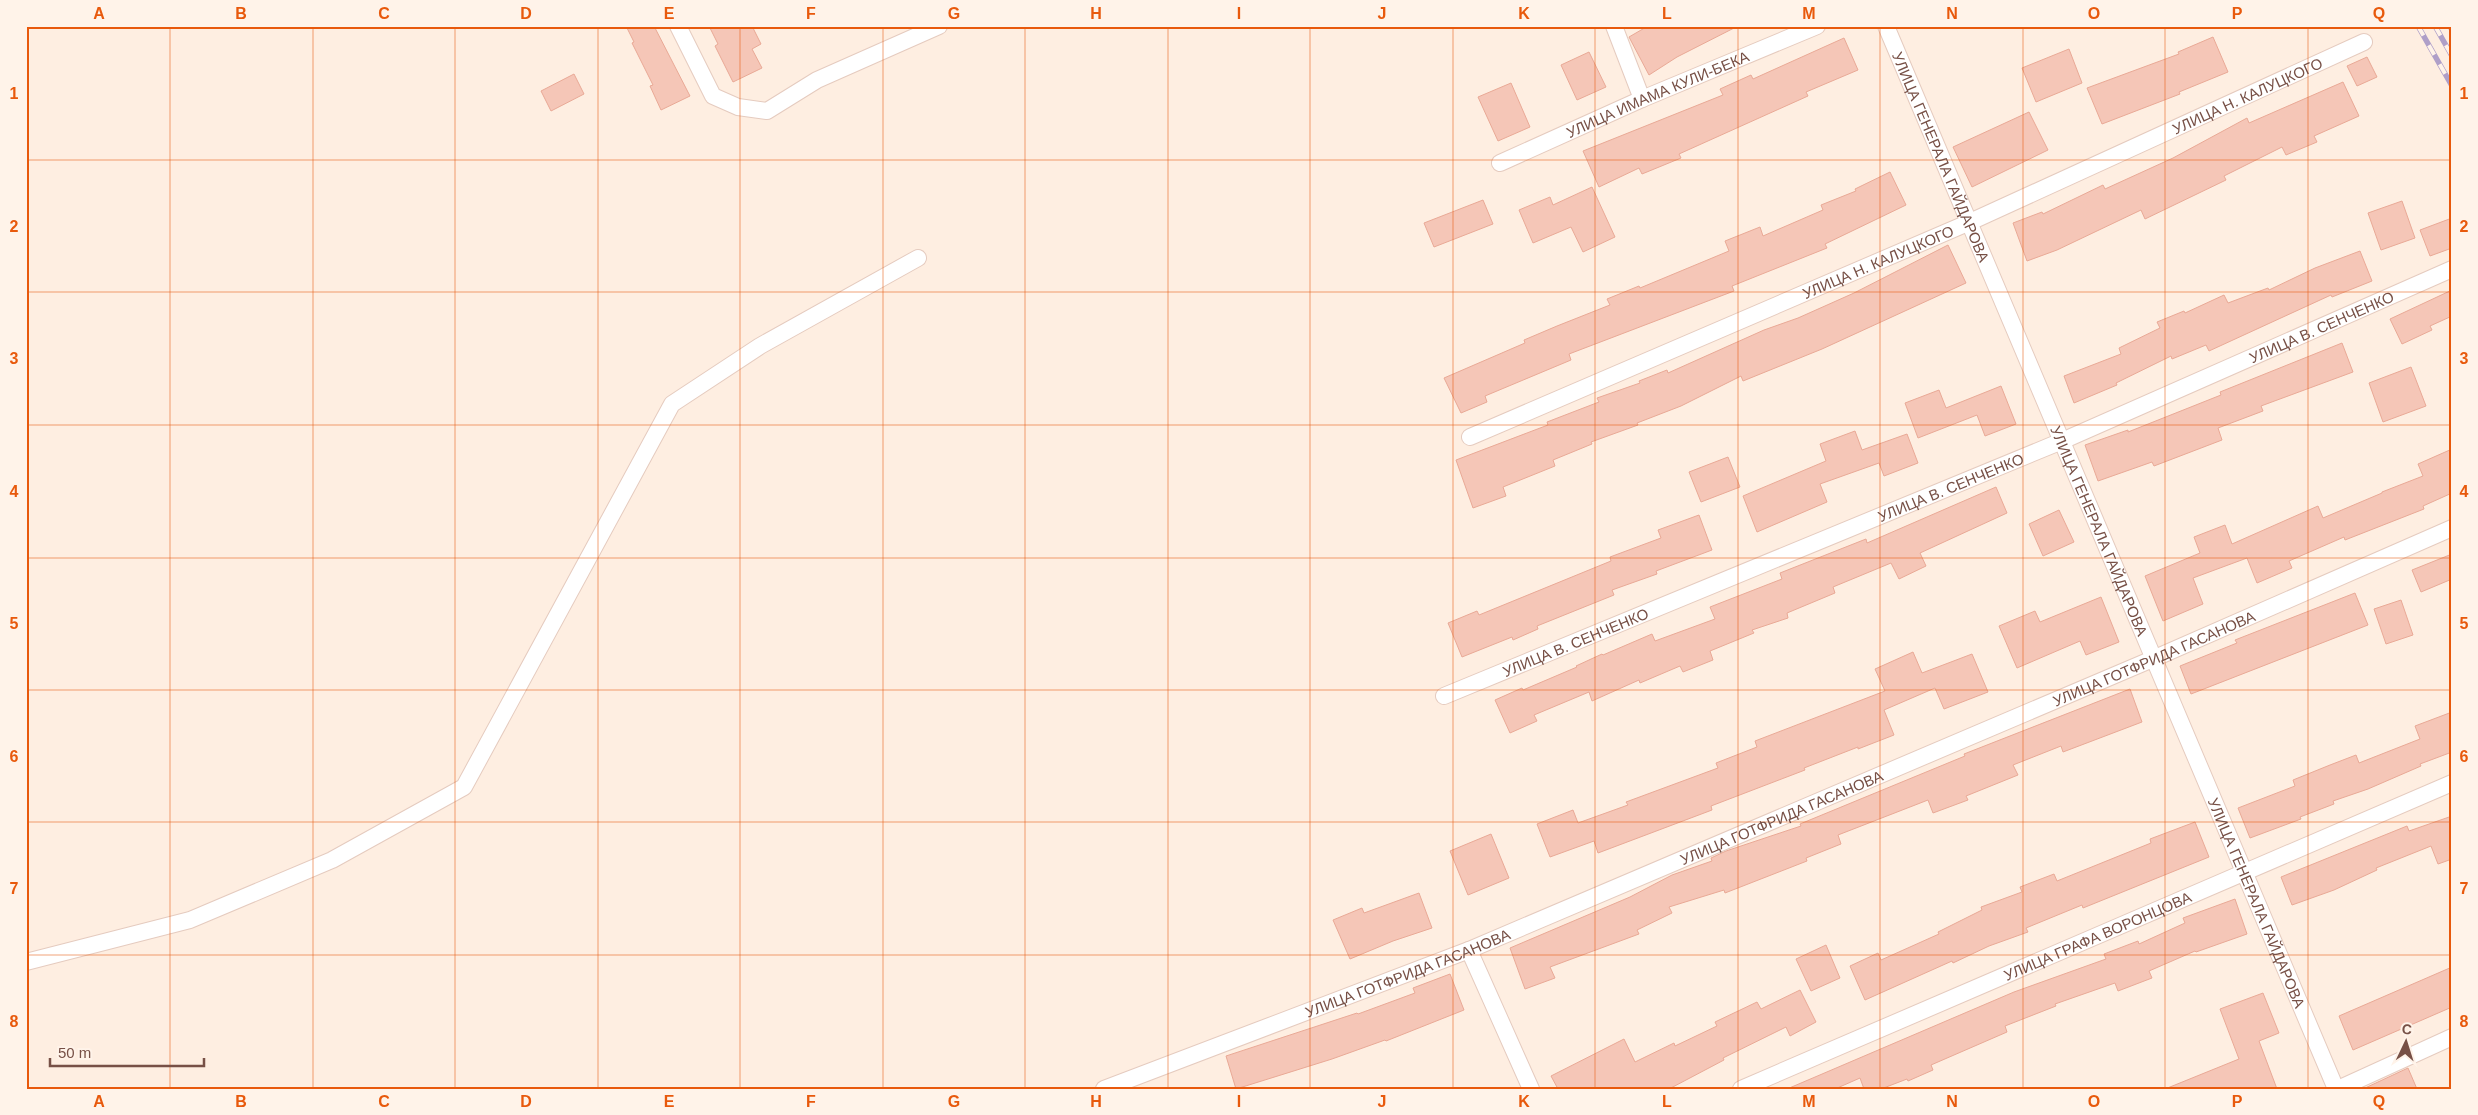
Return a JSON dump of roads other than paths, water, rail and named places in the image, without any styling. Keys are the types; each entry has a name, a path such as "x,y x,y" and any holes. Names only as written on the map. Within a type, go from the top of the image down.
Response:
{"street":[{"path":"678,26 713,96 738,107 767,110 817,80 939,26"},
{"path":"1614,26 1642,100"},
{"name":"УЛИЦА ИМАМА КУЛИ-БЕКА","path":"1500,163 1817,26"},
{"name":"УЛИЦА ГЕНЕРАЛА ГАЙДАРОВА","path":"1886,26 2155,658 2243,872 2337,1089"},
{"name":"УЛИЦА Н. КАЛУЦКОГО","path":"1470,437 1970,222 2364,42"},
{"path":"26,962 190,920 332,860 464,787 672,404 760,346 918,258"},
{"name":"УЛИЦА В. СЕНЧЕНКО","path":"1444,696 2062,441 2452,269"},
{"name":"УЛИЦА ГОТФРИДА ГАСАНОВА","path":"1104,1089 1470,950 2155,658 2452,528"},
{"name":"УЛИЦА ГРАФА ВОРОНЦОВА","path":"1741,1089 2452,783"},
{"path":"1470,950 1531,1089"},
{"path":"2337,1089 2452,1037"}],"railway":[{"path":"2418,26 2452,86"},
{"path":"2435,26 2452,56"},
{"path":"2450,26 2452,30"}]}
